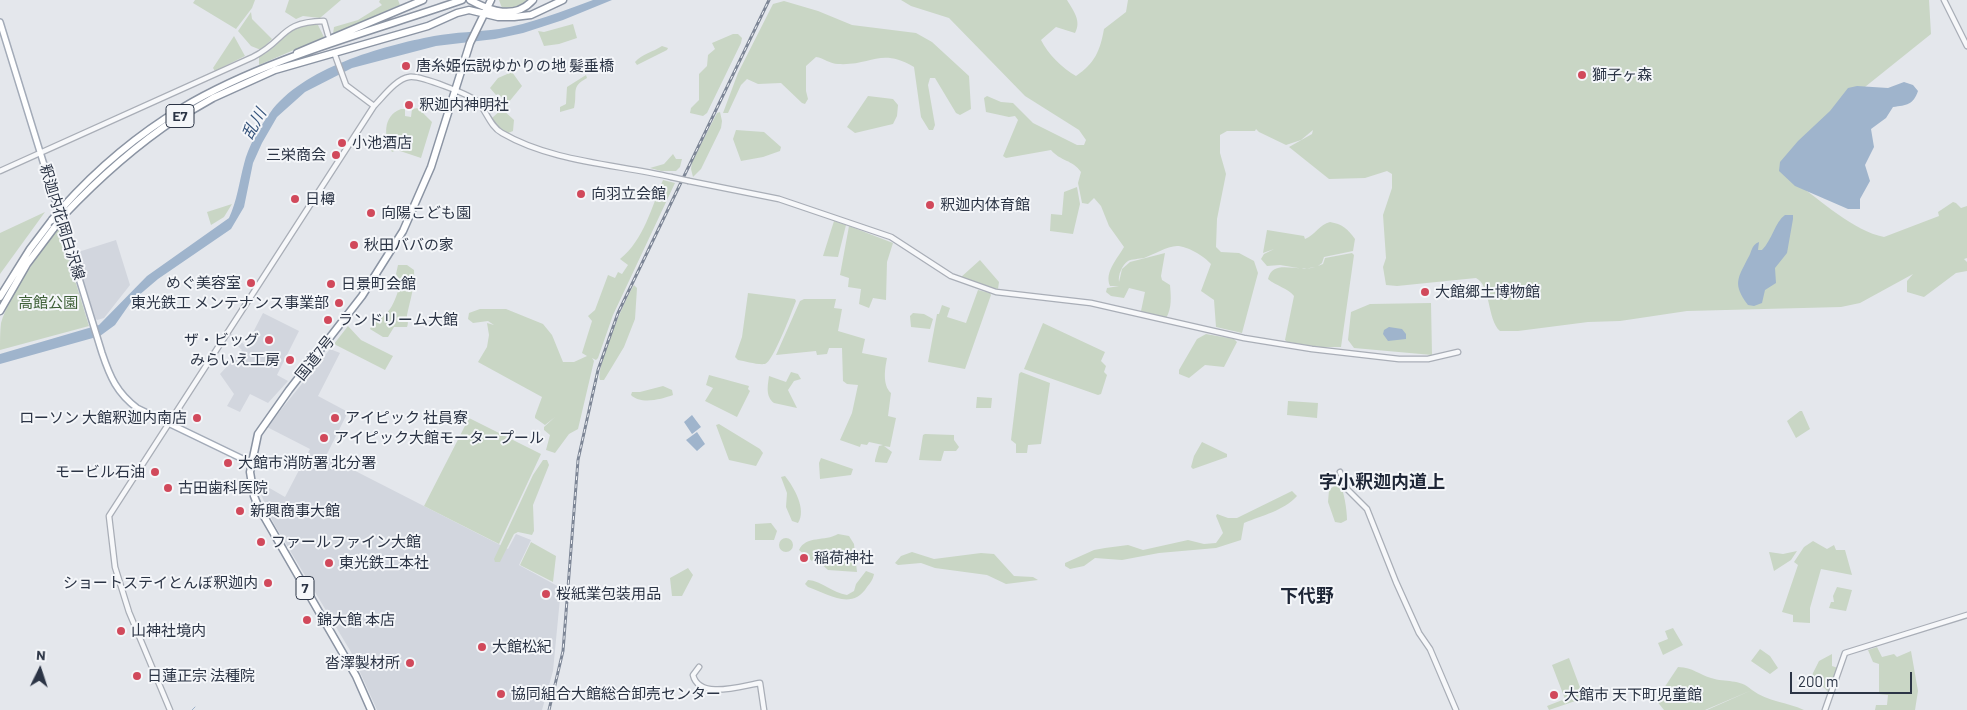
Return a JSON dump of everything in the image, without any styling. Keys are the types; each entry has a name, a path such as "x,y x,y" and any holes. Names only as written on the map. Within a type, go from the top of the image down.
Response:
{"highway":[{"path":"266,67 424,0"},
{"name":"E7","path":"0,297 30,249 62,208 102,167 147,131 197,99 266,67 462,0"},
{"path":"470,0 486,10 506,18 523,16 563,0"},
{"name":"国道7号","path":"371,710 350,664 258,506 252,486 251,463 262,426 348,316 377,274 403,231 431,166 470,43 492,0"},
{"path":"175,120 232,89 295,63 419,28 464,11 512,12 523,9 533,0"},
{"name":"E7","path":"0,311 27,264 64,215 92,184 125,156 175,120 232,87 318,50"}],"main road":[{"name":"釈迦内花岡白沢線","path":"0,22 109,375 118,392 137,408 251,463"}],"street":[{"path":"1944,0 1967,46"},
{"path":"0,171 262,52 295,25 324,21 328,35"},
{"path":"335,55 346,85 374,106"},
{"path":"170,710 129,612 115,567 108,522 112,510 374,106 401,80 409,77 455,90 476,100 497,130 529,146 552,153 779,199 890,237 951,276 996,292 1091,304 1244,338 1312,349 1399,359 1428,359 1458,352"},
{"path":"1340,472 1347,489 1367,509 1396,582 1419,633 1430,649 1456,710"},
{"path":"1825,710 1845,653 1967,615"},
{"path":"698,667 693,675 694,678 702,687 711,691 760,683 764,710"}],"shaded area":[{"path":"116,240 130,285 104,318 97,320 75,253"},
{"path":"263,313 299,331 277,375 288,381 268,403 250,394 240,412 227,406 234,394 220,374 242,350 229,338 230,333 246,346"},
{"path":"330,349 340,353 318,396 348,412 326,456 508,549 516,534 531,540 519,565 561,588 553,671 542,710 377,710 351,652 274,524 259,490 259,482 285,497 310,449 267,427"}],"green space":[{"path":"195,0 255,0 252,8 236,29 193,3"},
{"path":"289,0 341,0 320,18 303,16 296,19 285,12"},
{"path":"380,0 398,0 400,5 333,34 334,27 358,20 382,5 379,2"},
{"path":"499,0 529,0 520,6 509,9 502,8"},
{"path":"901,0 1067,0 1078,24 1075,33 1056,27 1041,40 1056,60 1076,76 1096,56 1104,29 1126,12 1128,0 1929,0 1931,34 1840,107 1795,182 1849,222 1873,234 1884,237 1939,216 1938,212 1953,202 1961,208 1967,206 1967,258 1964,259 1967,262 1967,271 1956,273 1924,297 1907,292 1907,281 1913,274 1860,303 1841,307 1687,311 1620,321 1588,322 1518,331 1500,331 1493,319 1484,288 1476,278 1397,286 1386,285 1383,267 1386,258 1383,215 1392,188 1392,174 1387,171 1365,178 1329,179 1289,147 1312,134 1313,130 1301,140 1286,145 1256,129 1255,131 1227,131 1220,135 1220,153 1226,174 1217,219 1216,247 1221,252 1239,253 1254,261 1258,273 1242,333 1216,327 1214,300 1201,291 1211,264 1195,252 1181,246 1169,247 1144,258 1130,260 1122,268 1119,282 1122,269 1130,262 1165,253 1161,276 1162,280 1170,285 1171,302 1168,314 1166,318 1143,313 1141,311 1145,292 1129,288 1124,298 1111,296 1106,292 1107,288 1119,286 1110,286 1109,276 1112,265 1124,247 1109,226 1101,206 1094,198 1088,204 1082,203 1078,183 1081,172 1074,165 1051,150 1006,158 1003,156 1018,120 1015,116 1009,117 986,112 984,98 987,96 1001,102 1013,103 1033,123 1077,145 1084,145 1086,140 1079,130 1025,96 949,18 911,6"},
{"path":"784,1 818,11 852,25 916,33 932,42 969,76 971,109 960,115 956,113 935,78 930,78 928,85 935,125 933,130 929,130 921,117 914,67 893,58 838,64 816,57 806,66 806,91 808,99 805,104 781,83 758,84 747,79 741,85 728,113 723,113 738,73 773,4"},
{"path":"251,12 252,19 272,39 261,50 251,46 238,31"},
{"path":"310,24 318,25 324,37 259,65 259,57 294,30"},
{"path":"573,24 577,38 559,44 544,46 538,31 544,32"},
{"path":"733,34 738,34 742,38 741,43 707,113 703,116 690,113 691,108 699,100 699,74 707,66 708,55 715,49 712,43"},
{"path":"234,36 245,56 215,71 213,68"},
{"path":"662,46 668,48 667,50 637,65 635,62 638,59"},
{"path":"512,72 522,86 508,103 498,94 496,95 490,88 498,78"},
{"path":"586,75 587,78 576,87 574,108 560,112 560,107 566,104 567,87"},
{"path":"868,96 893,99 898,105 897,116 893,124 855,133 847,127"},
{"path":"418,108 432,122 421,158 397,150 392,152 386,134 390,117 395,112 405,109 405,116 411,117 412,109"},
{"path":"502,109 514,120 513,131 508,133 500,129 492,118"},
{"path":"720,112 721,128 701,169 693,177 692,162 717,113"},
{"path":"736,130 764,132 781,147 780,151 763,157 741,161 733,139"},
{"path":"673,154 676,159 682,159 680,167 676,171 661,171 650,168 664,164"},
{"path":"663,180 675,183 613,315 598,358 596,360 592,358 594,361 578,429 569,434 555,453 546,450 550,435 544,430 544,427 555,417 545,425 535,418 542,397 478,362 487,347 489,335 487,323 494,325 488,321 473,323 468,319 469,313 480,309 506,309 543,324 552,335 563,362 574,362 587,356 582,353 592,321 588,316 595,310 608,275 615,278 618,272 622,274 628,265 620,259 641,233"},
{"path":"1077,187 1080,204 1073,234 1050,231 1051,214 1062,215 1064,192"},
{"path":"232,204 224,217 211,225 207,212"},
{"name":"高館公園","path":"45,212 0,274 0,233"},
{"path":"834,221 846,225 838,257 823,256"},
{"path":"1330,222 1344,227 1355,239 1353,251 1324,257 1322,263 1318,266 1323,264 1325,258 1352,253 1354,255 1341,347 1319,347 1287,342 1285,340 1294,296 1268,279 1275,269 1287,267 1301,268 1280,265 1267,266 1261,259 1264,254 1274,249 1263,253 1267,230 1304,236 1305,239"},
{"path":"849,226 893,243 887,262 886,300 873,298 869,308 859,304 861,289 848,287 849,278 840,275"},
{"name":"高館公園","path":"59,228 89,326 0,350 1,323 5,312 18,287 43,248"},
{"path":"980,260 999,282 998,289 971,283 960,278"},
{"path":"398,265 407,265 414,270 413,288 407,315 408,325 407,327 394,327 388,337 383,337 370,329 374,323 388,312 395,300 401,282 396,274"},
{"path":"634,285 637,288 635,319 624,347 604,380 600,380 602,361 607,347 624,304"},
{"path":"978,290 990,293 991,295 965,369 928,362 937,314 939,314 942,305 950,308 947,317 966,323"},
{"path":"748,293 795,299 796,301 773,355 765,364 738,360 735,357 742,337"},
{"path":"804,299 836,299 834,308 842,309 838,331 865,339 862,353 887,358 885,381 891,393 888,416 896,418 890,447 884,446 892,452 887,463 875,462 879,446 883,445 869,442 867,445 861,444 860,447 840,440 852,413 858,385 847,384 843,381 842,348 829,348 827,354 817,355 816,351 776,355 800,301"},
{"path":"1431,303 1432,355 1354,348 1348,340 1351,312 1370,304"},
{"path":"913,313 924,314 933,319 930,329 911,327 910,316"},
{"path":"1043,323 1105,352 1101,361 1106,366 1104,372 1107,375 1101,394 1098,395 1024,369"},
{"path":"348,326 361,340 393,356 385,370 334,344"},
{"path":"1206,334 1234,339 1237,342 1224,367 1205,365 1189,378 1179,374 1179,370 1197,339"},
{"path":"791,372 798,374 801,379 794,381 788,390 797,408 774,403 768,394 769,376 786,382"},
{"path":"1021,372 1050,383 1041,444 1028,445 1027,453 1016,453 1016,444 1011,440 1019,374"},
{"path":"709,375 749,386 748,389 750,391 737,417 705,401 713,388 706,385"},
{"path":"663,386 672,390 673,395 658,399 640,400 631,395 632,392 640,392"},
{"path":"977,397 992,398 991,408 976,408"},
{"path":"1288,401 1318,403 1317,418 1287,415"},
{"path":"1802,411 1810,429 1796,438 1787,421"},
{"path":"469,418 541,454 499,544 424,506"},
{"path":"719,424 760,449 763,453 756,466 729,460 716,425"},
{"path":"923,435 954,435 954,440 959,447 956,451 944,451 941,461 919,460"},
{"path":"1202,442 1227,454 1227,457 1193,469 1191,467 1194,456"},
{"path":"821,458 853,469 851,475 820,479 819,463"},
{"path":"543,460 547,460 549,465 533,505 534,531 532,535 518,532 514,534 500,562 495,562 494,559 533,475"},
{"path":"785,476 792,486 800,505 801,512 798,523 792,521 786,507 787,493 781,477"},
{"path":"1339,482 1344,495 1347,516 1347,520 1341,523 1335,522 1328,502 1329,490"},
{"path":"1292,491 1297,496 1285,505 1244,523 1241,540 1216,548 1159,553 1122,560 1095,558 1084,566 1070,569 1065,566 1065,563 1094,550 1105,548 1128,545 1143,550 1188,540 1204,544 1216,543 1223,533 1216,516 1217,514 1228,518 1237,518"},
{"path":"771,523 777,531 774,540 755,540 755,524"},
{"path":"838,534 849,536 854,544 857,572 828,570 819,562 812,561 799,550 806,542"},
{"path":"783,538 789,538 793,545 789,552 783,552 779,548 779,542"},
{"path":"1813,541 1827,549 1834,545 1836,550 1845,550 1852,575 1821,569 1810,608 1810,623 1793,622 1793,615 1782,612 1798,565 1794,562 1804,547"},
{"path":"531,542 556,556 553,582 520,565"},
{"path":"1797,551 1791,560 1774,571 1769,552 1783,554"},
{"path":"912,552 934,559 981,553 994,554 1014,576 1033,577 1038,580 1006,584 987,575 935,568 921,563 898,565 895,563 901,556"},
{"path":"688,568 693,575 682,596 672,596 670,578"},
{"path":"866,571 874,574 873,578 861,594 854,598 839,599 808,587 805,584 808,580 813,581 847,595 854,591 856,584"},
{"path":"1837,587 1852,590 1846,611 1829,608 1831,602 1834,602 1833,596"},
{"path":"1673,628 1683,645 1663,655 1658,643 1668,639 1665,631"},
{"path":"1877,647 1882,657 1894,654 1897,657 1911,651 1918,691 1915,710 1875,710 1876,705 1887,705 1888,695 1879,694 1879,664 1873,662 1868,650"},
{"path":"1760,649 1770,656 1778,668 1770,674 1751,661"},
{"path":"1832,654 1832,666 1838,668 1829,693 1812,675 1819,661"},
{"path":"1569,658 1584,698 1549,710 1547,706 1565,699 1552,665"},
{"path":"1678,667 1717,679 1742,684 1752,690 1705,710 1664,710 1656,700"},
{"path":"1752,690 1764,697 1804,710 1707,710"}],"water":[{"path":"593,0 612,0 563,20 523,33 495,39 436,46 352,68 305,92 277,117 262,143 253,163 244,207 231,229 158,279 131,302 115,325 100,336 0,364 0,354 99,325 147,276 229,218 248,151 254,138 270,113 284,97 302,83 344,61 391,46 442,35 511,27"},
{"path":"1904,82 1913,85 1918,91 1912,102 1893,107 1886,118 1871,129 1874,147 1865,165 1870,181 1860,199 1860,209 1848,209 1795,186 1779,171 1780,162 1798,141 1830,111 1848,88 1857,86 1888,88"},
{"path":"1785,215 1793,215 1793,219 1787,253 1775,268 1776,283 1765,290 1762,303 1754,306 1748,305 1738,286 1739,276 1754,245 1759,242 1758,250 1762,250"},
{"path":"1389,327 1402,329 1406,334 1406,339 1388,341 1383,334 1384,330"},
{"path":"692,415 701,427 692,434 684,422"},
{"path":"697,432 705,444 697,451 686,440"}],"waterway":[{"path":"192,710 195,707"}],"railway":[{"path":"549,710 563,651 578,460 598,370 618,313 769,0"}],"place":[{"name":"唐糸姫伝説ゆかりの地 髪垂橋","path":"406,66"},
{"name":"獅子ヶ森","path":"1582,75"},
{"name":"釈迦内神明社","path":"409,105"},
{"name":"小池酒店","path":"342,143"},
{"name":"三栄商会","path":"336,155"},
{"name":"向羽立会館","path":"581,194"},
{"name":"日樽","path":"295,199"},
{"name":"釈迦内体育館","path":"930,205"},
{"name":"向陽こども園","path":"371,213"},
{"name":"秋田ババの家","path":"354,245"},
{"name":"めぐ美容室","path":"251,283"},
{"name":"日景町会館","path":"331,284"},
{"name":"大館郷土博物館","path":"1425,292"},
{"name":"東光鉄工 メンテナンス事業部","path":"339,303"},
{"name":"ランドリーム大館","path":"328,320"},
{"name":"ザ・ビッグ","path":"269,340"},
{"name":"みらいえ工房","path":"290,360"},
{"name":"ローソン 大館釈迦内南店","path":"197,418"},
{"name":"アイピック 社員寮","path":"335,418"},
{"name":"アイピック大館モータープール","path":"324,438"},
{"name":"大館市消防署 北分署","path":"228,463"},
{"name":"モービル石油","path":"155,472"},
{"name":"古田歯科医院","path":"168,488"},
{"name":"新興商事大館","path":"240,511"},
{"name":"ファールファイン大館","path":"261,542"},
{"name":"稲荷神社","path":"804,558"},
{"name":"東光鉄工本社","path":"329,563"},
{"name":"ショートステイとんぼ釈迦内","path":"268,583"},
{"name":"桜紙業包装用品","path":"546,594"},
{"name":"錦大館 本店","path":"307,620"},
{"name":"山神社境内","path":"121,631"},
{"name":"大館松紀","path":"482,647"},
{"name":"沓澤製材所","path":"410,663"},
{"name":"日蓮正宗 法種院","path":"137,676"},
{"name":"協同組合大館総合卸売センター","path":"501,694"},
{"name":"大館市 天下町児童館","path":"1554,695"}],"district":[{"name":"字小釈迦内道上","path":"1382,482"},
{"name":"下代野","path":"1307,596"}],"water label":[{"name":"乱川","path":"254,124"}]}
